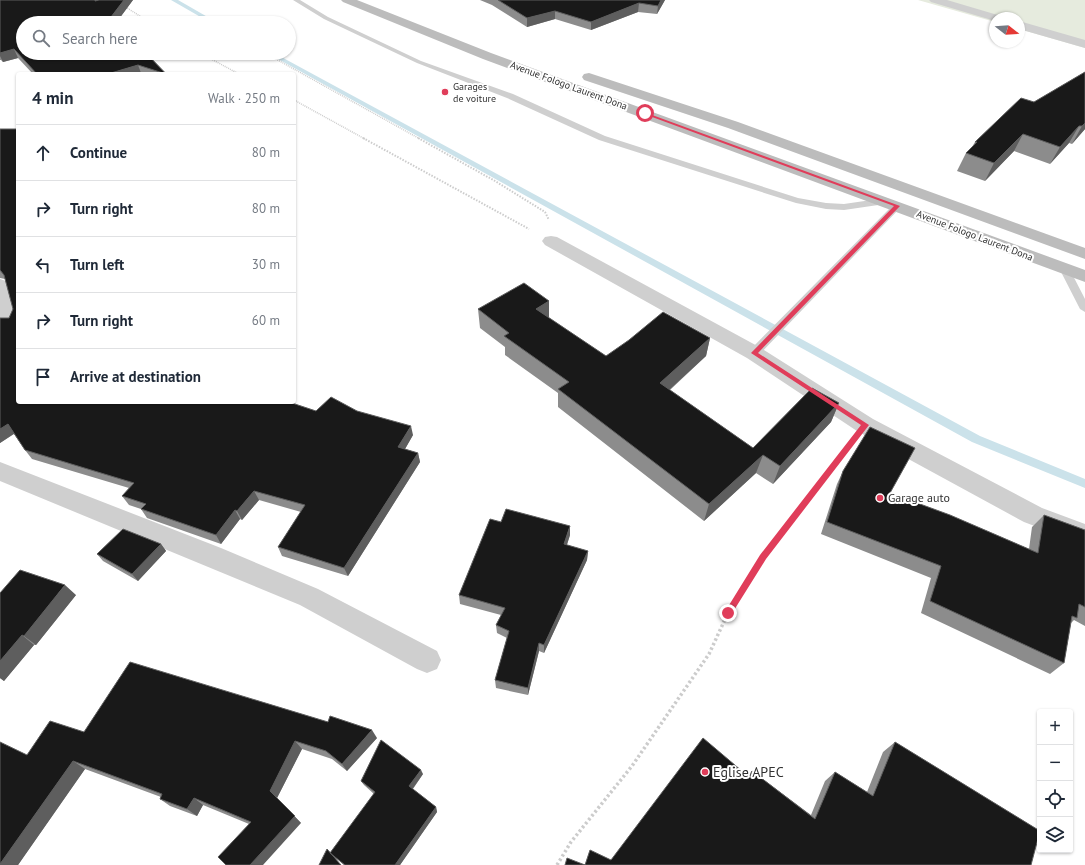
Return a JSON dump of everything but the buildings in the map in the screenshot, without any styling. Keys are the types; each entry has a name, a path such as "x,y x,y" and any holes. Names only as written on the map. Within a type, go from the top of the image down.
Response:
{"main road":[{"name":"Avenue Fologo Laurent Dona","path":"347,0 495,58 891,203 1085,276"},
{"path":"382,0 434,20"},
{"name":"Avenue Fologo Laurent Dona","path":"579,73 733,126 1085,254"}],"street":[{"path":"934,0 989,16"},
{"path":"1025,26 1085,44"},
{"path":"551,240 761,347 865,425 1033,515 1085,535"},
{"path":"0,285 9,321"},
{"path":"0,471 212,556 309,597 427,660"}],"lane":[{"path":"296,0 326,18 418,62 510,96 602,138 796,200 826,206 844,207 891,203"},
{"path":"761,347 891,203"},
{"path":"1064,268 1085,309"}],"path":[{"path":"121,4 140,16"},
{"path":"213,60 235,72"},
{"path":"278,60 495,181 545,212 549,220 551,240"},
{"path":"296,101 551,240"},
{"path":"557,865 571,842 632,766 709,654 728,613 763,557 865,425"}],"shaded area":[{"path":"918,0 1085,0 1085,48 1025,31 1025,12 989,12 989,20"}],"waterway":[{"path":"174,0 203,16"},
{"path":"283,60 976,439 1085,484"}],"place":[{"name":"Garages de voiture","path":"445,92"},
{"name":"Garage auto","path":"880,498"},
{"name":"Eglise APEC","path":"705,772"}],"route":[{"path":"645,113 897,206 754,353 865,425 763,557 728,613"}]}
